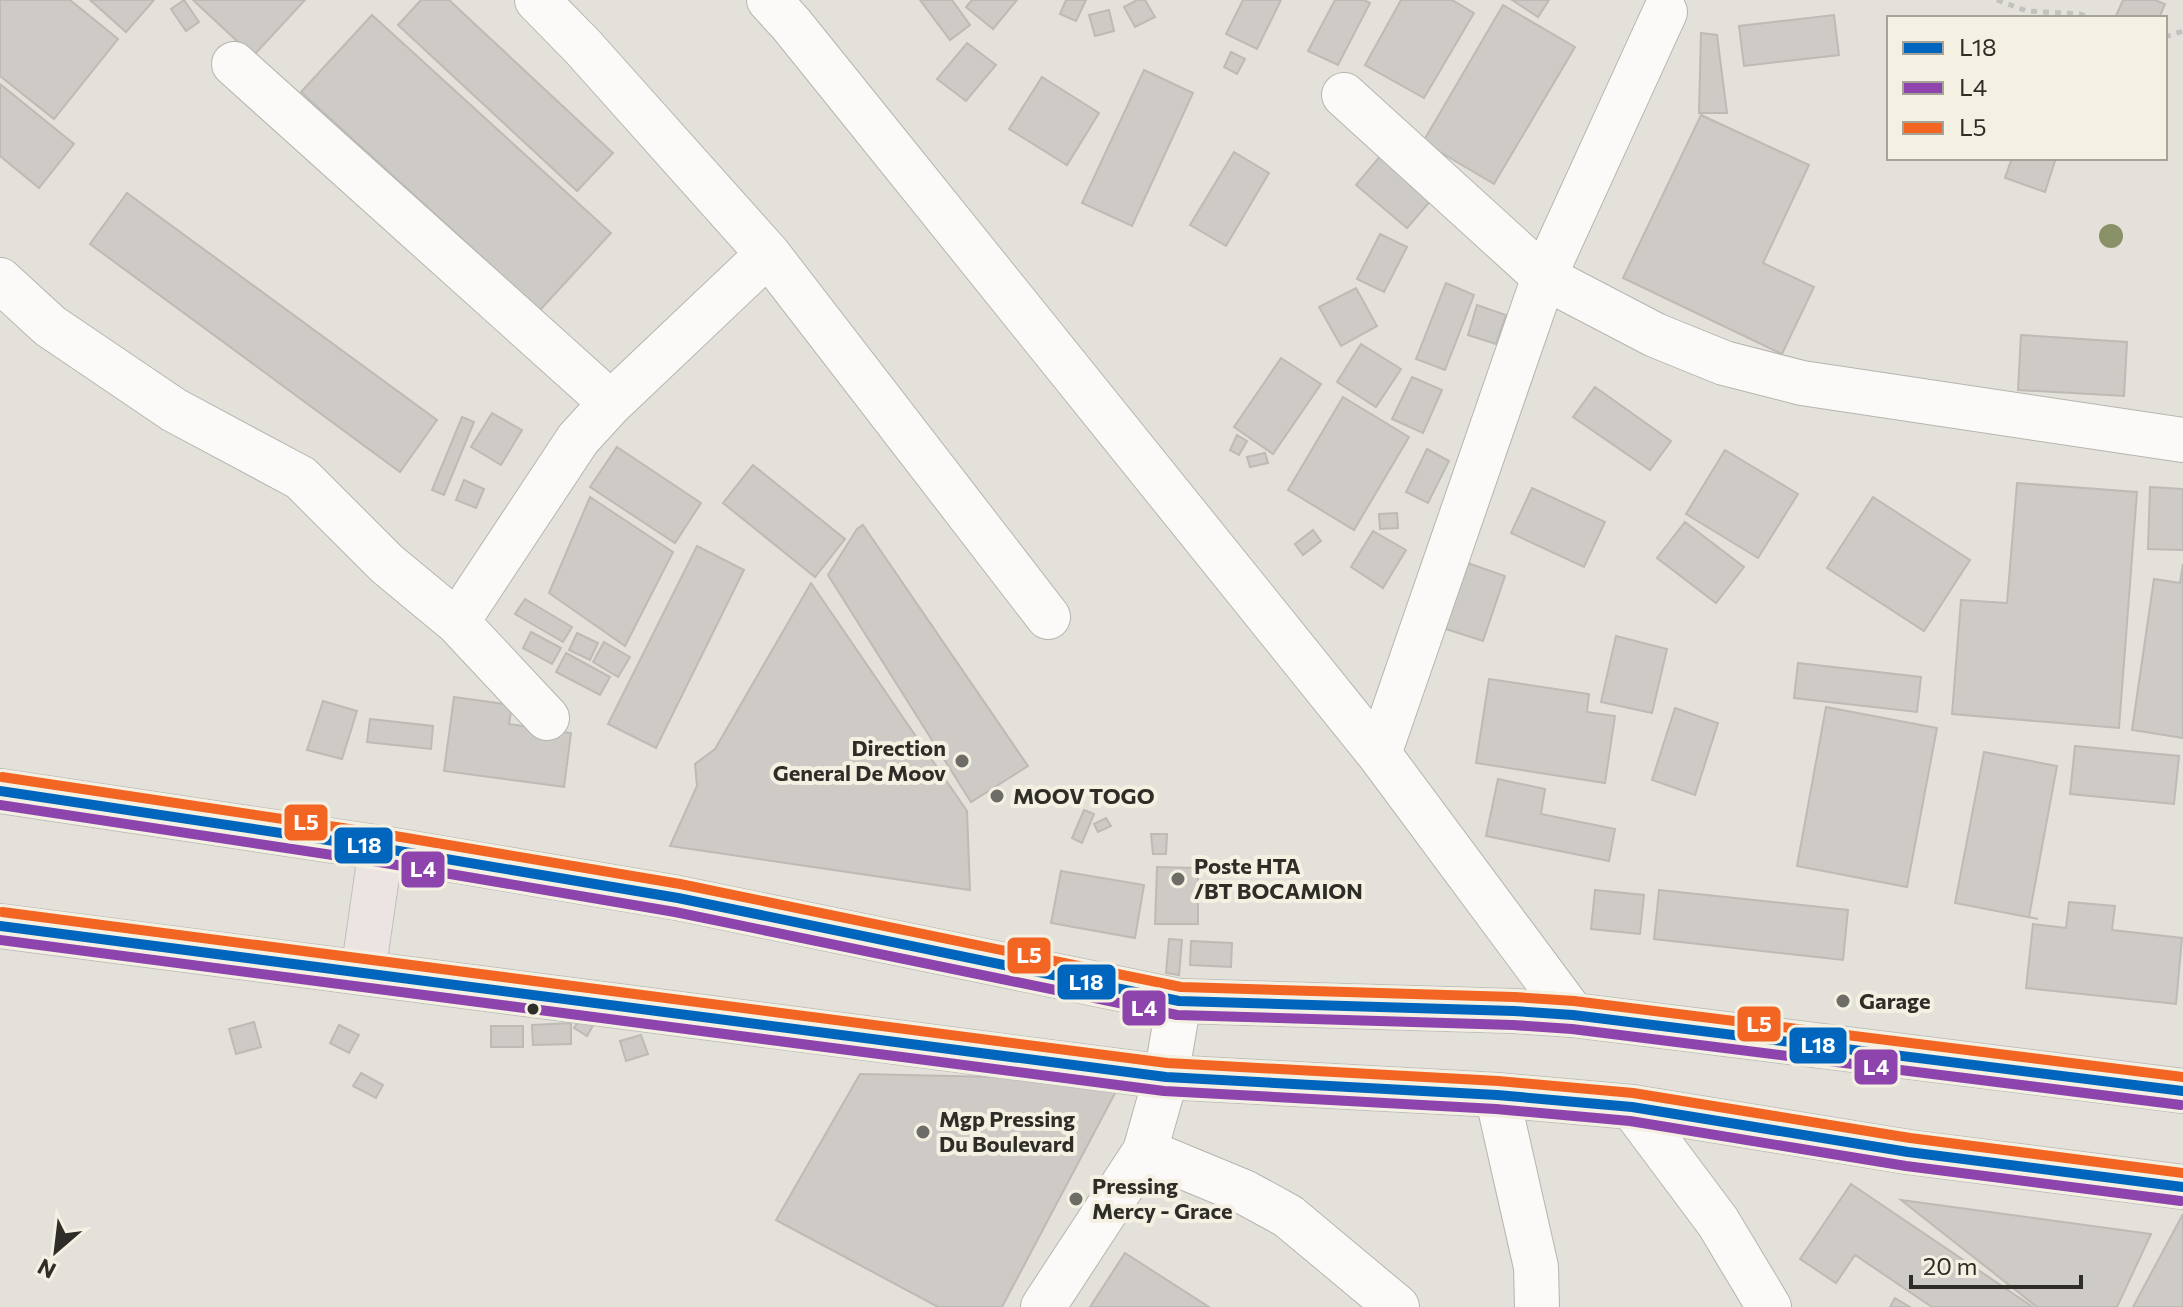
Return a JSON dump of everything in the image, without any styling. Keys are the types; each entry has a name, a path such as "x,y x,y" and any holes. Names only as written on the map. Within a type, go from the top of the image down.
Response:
{"main road":[{"path":"0,791 381,848 678,898 1179,1001 1573,1015 2183,1091"},
{"path":"363,973 381,848"},
{"path":"0,926 1166,1077 1497,1095 1632,1107 1908,1152 2183,1187"}],"street":[{"path":"537,0 583,47 768,254 1048,617"},
{"path":"786,8 1379,754 1573,1015"},
{"path":"1379,754 1544,277 1665,12"},
{"path":"234,64 611,403"},
{"path":"1344,95 1544,277 1655,335 1724,363 1802,383 2183,440"},
{"path":"457,622 578,439 611,403 768,254"},
{"path":"0,280 50,326 174,410 301,478 387,564 457,622 547,718"},
{"path":"1043,1307 1145,1151 1166,1077 1179,1001"},
{"path":"1497,1095 1536,1267 1537,1307"},
{"path":"1632,1107 1718,1222 1767,1306"},
{"path":"1145,1151 1244,1192 1288,1216 1397,1307"}],"path":[{"path":"1997,0 2027,11 2086,16"}],"building":[{"path":"0,0 70,0 118,39 54,119 0,76"},
{"path":"90,0 154,0 126,32"},
{"path":"184,0 199,22 186,31 171,9"},
{"path":"193,0 305,0 253,56"},
{"path":"421,0 449,0 613,153 577,191 398,25"},
{"path":"920,0 952,0 970,25 950,40"},
{"path":"972,0 1017,0 993,29 966,7"},
{"path":"1066,0 1086,0 1076,21 1060,14"},
{"path":"1137,0 1145,0 1155,17 1135,27 1124,7"},
{"path":"1243,0 1281,0 1257,49 1226,34"},
{"path":"1335,0 1364,0 1370,3 1338,65 1308,51"},
{"path":"1401,0 1452,0 1474,13 1424,98 1365,65"},
{"path":"1512,0 1549,0 1538,17"},
{"path":"2123,0 2155,0 2165,4 2160,16 2116,16"},
{"path":"1503,5 1575,47 1494,184 1423,142"},
{"path":"1109,10 1114,31 1095,36 1089,15"},
{"path":"372,15 611,233 540,310 301,92"},
{"path":"1834,15 1839,55 1744,66 1739,26"},
{"path":"1701,33 1717,35 1727,113 1699,113"},
{"path":"967,43 996,65 966,101 937,79"},
{"path":"1231,52 1245,59 1237,74 1224,67"},
{"path":"1144,70 1193,93 1132,226 1082,203"},
{"path":"1042,77 1099,113 1067,165 1009,129"},
{"path":"0,84 74,144 39,188 0,156"},
{"path":"1701,115 1809,165 1763,263 1814,287 1782,354 1623,278"},
{"path":"1387,148 1438,192 1407,228 1356,185"},
{"path":"1234,152 1269,173 1226,246 1190,225"},
{"path":"2011,160 2055,160 2045,192 2005,178"},
{"path":"127,193 437,420 400,472 90,244"},
{"path":"1380,234 1407,247 1384,292 1357,279"},
{"path":"1446,283 1474,295 1445,370 1416,359"},
{"path":"1356,288 1377,326 1341,346 1319,307"},
{"path":"1477,305 1506,315 1496,344 1468,335"},
{"path":"2021,335 2127,342 2124,396 2018,390"},
{"path":"1361,344 1401,369 1376,407 1337,382"},
{"path":"1281,358 1321,384 1273,454 1234,427"},
{"path":"1412,377 1442,390 1423,433 1392,419"},
{"path":"1595,387 1671,441 1650,470 1573,417"},
{"path":"1343,397 1409,437 1354,530 1288,490"},
{"path":"492,413 522,430 501,465 471,447"},
{"path":"462,417 474,422 444,495 432,490"},
{"path":"1237,435 1247,441 1239,455 1230,450"},
{"path":"617,447 701,503 675,543 590,487"},
{"path":"1427,449 1449,461 1428,503 1406,492"},
{"path":"1725,450 1798,494 1758,558 1686,514"},
{"path":"1265,453 1268,463 1250,467 1247,457"},
{"path":"753,465 845,539 815,577 723,503"},
{"path":"464,480 484,489 476,508 456,500"},
{"path":"2017,483 2137,492 2119,728 1952,714 1961,600 2007,603"},
{"path":"2150,487 2183,489 2183,550 2148,549"},
{"path":"1532,488 1605,522 1584,567 1511,533"},
{"path":"590,497 673,552 625,646 549,593"},
{"path":"1873,497 1970,560 1924,631 1827,568"},
{"path":"1397,513 1398,528 1380,529 1379,514"},
{"path":"1685,522 1744,567 1716,603 1657,558"},
{"path":"863,525 1028,766 971,802 828,575 857,529"},
{"path":"1313,530 1321,541 1303,555 1295,544"},
{"path":"1373,531 1406,550 1383,588 1351,567"},
{"path":"697,546 744,570 656,748 608,724"},
{"path":"1462,561 1505,576 1483,641 1440,627"},
{"path":"2183,564 2183,738 2132,730 2154,579 2180,583"},
{"path":"811,583 967,811 970,890 670,846 697,786 695,764 715,749"},
{"path":"525,599 572,627 563,642 515,614"},
{"path":"531,632 561,648 552,664 523,648"},
{"path":"577,633 598,643 590,660 569,650"},
{"path":"1616,636 1667,649 1652,713 1601,702"},
{"path":"604,642 630,657 618,677 593,662"},
{"path":"566,653 610,677 600,695 556,672"},
{"path":"1798,663 1921,677 1917,712 1794,698"},
{"path":"1489,679 1589,694 1587,712 1615,716 1605,783 1476,763"},
{"path":"454,697 512,705 509,724 571,733 564,787 444,771"},
{"path":"323,701 357,711 342,759 307,750"},
{"path":"1826,707 1937,728 1907,887 1797,866"},
{"path":"1675,708 1718,723 1695,795 1652,780"},
{"path":"370,719 433,726 431,749 367,742"},
{"path":"2075,746 2179,756 2174,804 2070,794"},
{"path":"1984,752 2057,766 2029,917 2038,919 1955,903"},
{"path":"1498,779 1545,789 1541,814 1615,829 1609,861 1486,836"},
{"path":"1084,810 1094,814 1082,843 1072,838"},
{"path":"1106,818 1111,826 1098,832 1094,824"},
{"path":"1151,834 1167,834 1166,854 1153,854"},
{"path":"1157,867 1198,868 1198,924 1155,924"},
{"path":"1061,871 1144,885 1135,938 1051,923"},
{"path":"1595,890 1644,895 1640,934 1591,929"},
{"path":"1659,890 1848,910 1843,960 1654,939"},
{"path":"2069,902 2115,906 2112,930 2182,938 2176,1004 2026,988 2033,924 2066,928"},
{"path":"1169,939 1182,940 1179,975 1166,973"},
{"path":"1191,941 1232,943 1231,967 1190,965"},
{"path":"582,1015 595,1022 587,1036 574,1028"},
{"path":"254,1022 261,1047 236,1054 229,1029"},
{"path":"571,1023 571,1044 533,1045 532,1025"},
{"path":"339,1025 359,1035 349,1053 330,1043"},
{"path":"491,1026 523,1026 523,1047 491,1047"},
{"path":"641,1035 648,1054 626,1061 620,1041"},
{"path":"361,1073 383,1085 376,1098 353,1086"},
{"path":"860,1074 1122,1080 1002,1307 938,1307 776,1220"},
{"path":"1851,1184 2033,1307 1932,1307 1855,1255 1836,1283 1800,1259"},
{"path":"1901,1200 2151,1234 2117,1307 2037,1307"},
{"path":"2183,1214 2183,1307 2133,1307"},
{"path":"1125,1253 1209,1307 1090,1307"},
{"path":"1895,1298 1910,1307 1890,1307"}],"transit line":[{"name":"L5","path":"2,777 383,834 680,884 1181,987 1574,1001 2183,1077"},
{"name":"L18","path":"0,791 381,848 678,898 1179,1001 1573,1015 2183,1091"},
{"name":"L4","path":"0,805 379,862 675,912 1177,1015 1572,1029 2181,1105"},
{"name":"L5","path":"2,912 1167,1063 1498,1081 1633,1093 1910,1138 2183,1173"},
{"name":"L18","path":"0,926 1166,1077 1497,1095 1632,1107 1908,1152 2183,1187"},
{"name":"L4","path":"0,940 1164,1091 1496,1109 1630,1121 1906,1166 2181,1201"}],"place":[{"name":"Direction General De Moov","path":"962,761"},
{"name":"MOOV TOGO","path":"997,796"},
{"name":"Poste HTA /BT BOCAMION","path":"1178,879"},
{"name":"Garage","path":"1843,1001"},
{"name":"Mgp Pressing Du Boulevard","path":"923,1132"},
{"name":"Pressing Mercy - Grace","path":"1076,1199"}]}
